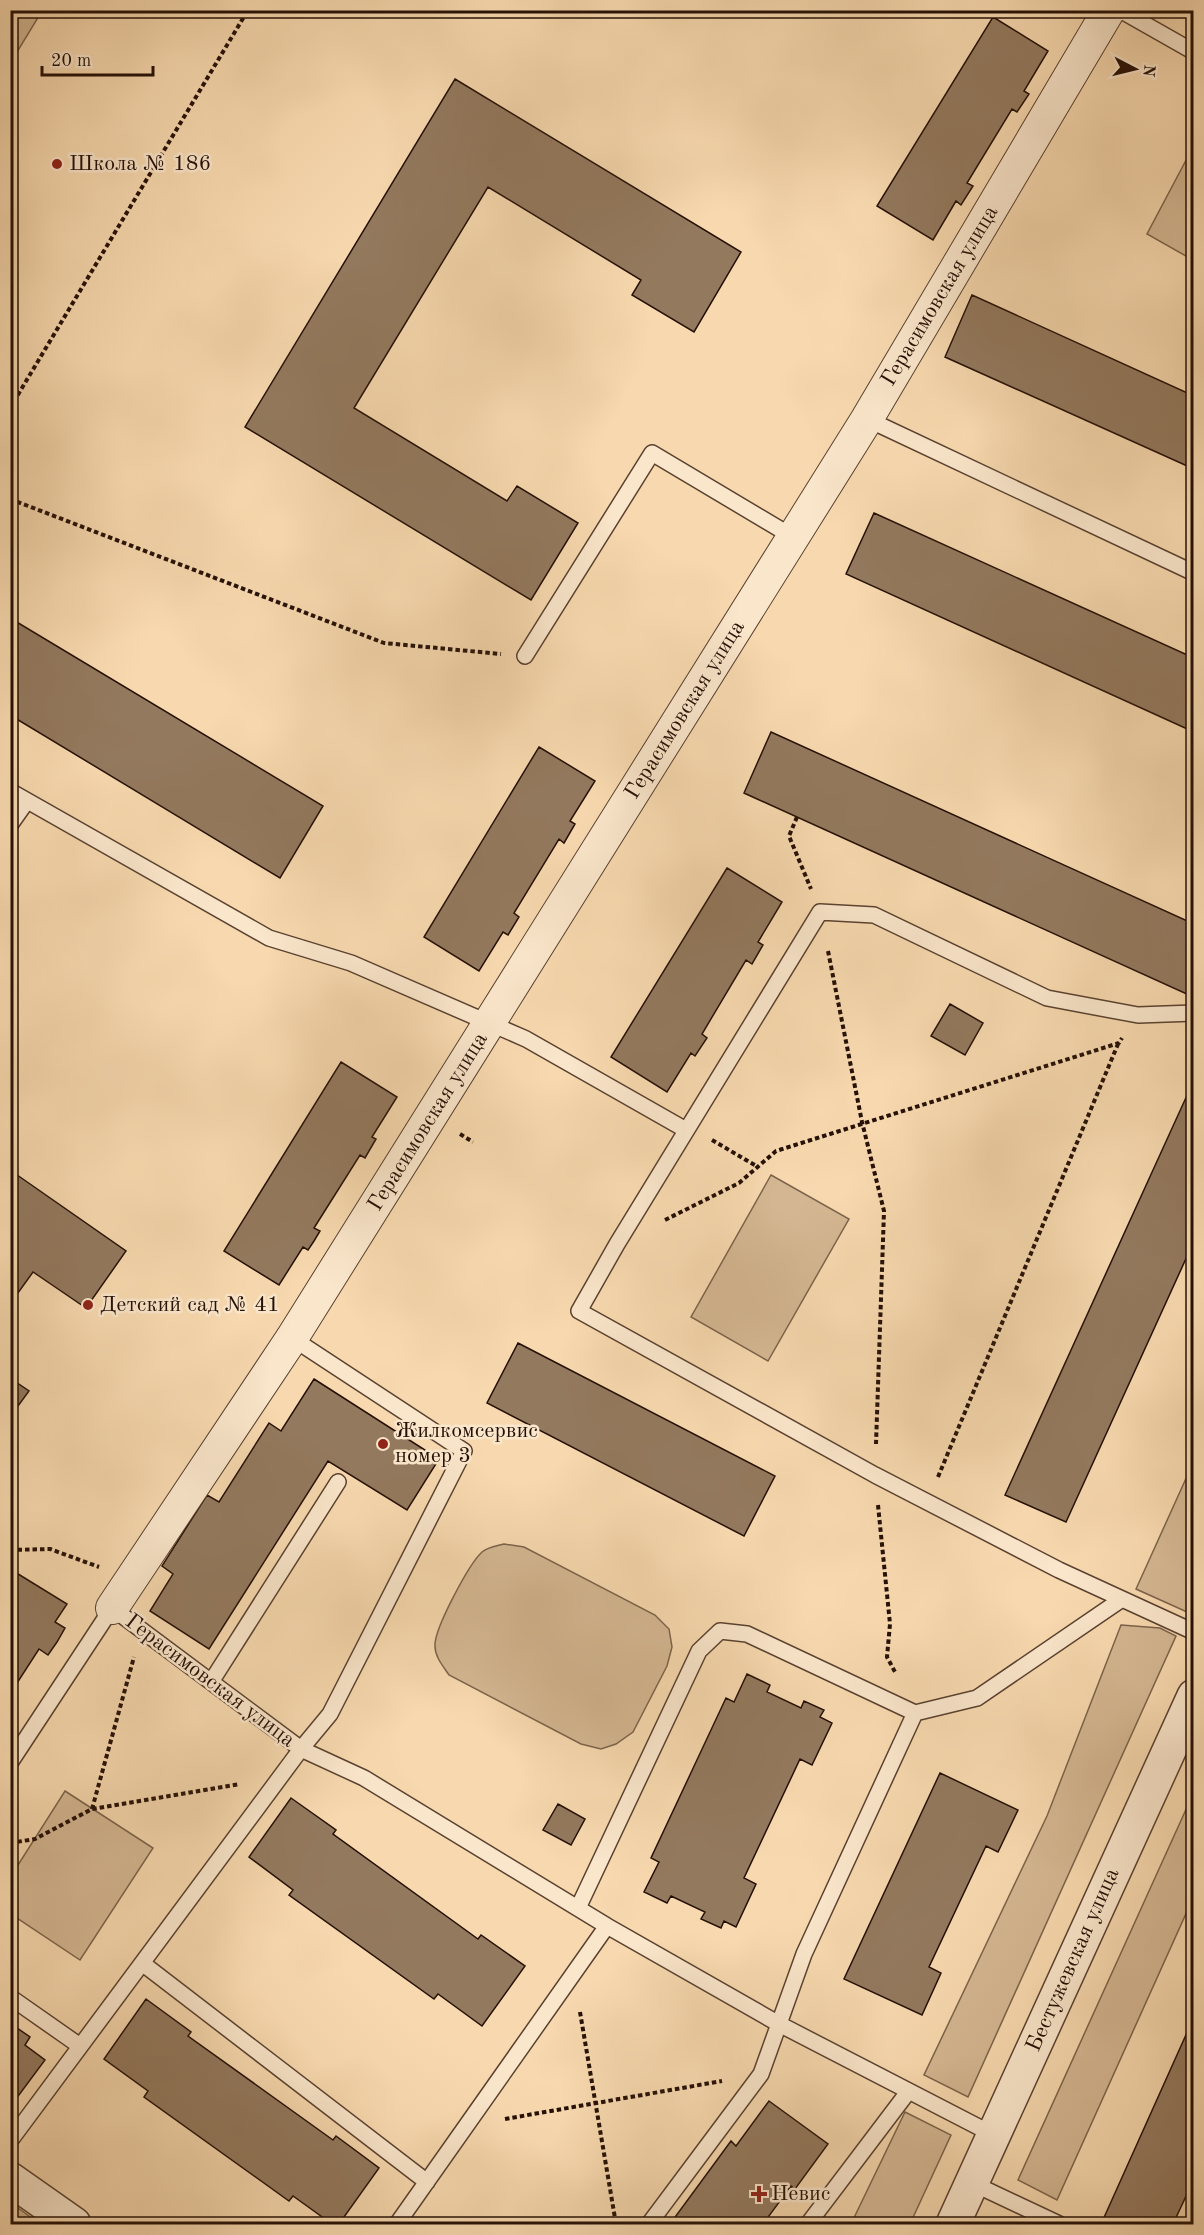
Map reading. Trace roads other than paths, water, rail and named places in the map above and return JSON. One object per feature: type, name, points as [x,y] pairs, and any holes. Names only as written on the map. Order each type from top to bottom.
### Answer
[{"type":"street","name":"Герасимовская улица","points":[[112,1608],[292,1338],[867,419],[1109,10]]},
{"type":"street","name":"Бестужевская улица","points":[[953,2224],[1194,1696]]},
{"type":"street","points":[[10,2179],[74,2224]]},
{"type":"lane","points":[[1120,10],[1194,52]]},
{"type":"lane","points":[[867,419],[1194,573]]},
{"type":"lane","points":[[525,656],[652,453],[793,537]]},
{"type":"lane","points":[[10,791],[269,938],[351,963],[526,1039],[686,1130]]},
{"type":"lane","points":[[10,825],[27,801]]},
{"type":"lane","points":[[1194,1013],[1138,1015],[1047,998],[874,915],[820,912],[617,1244],[579,1311],[875,1475],[1059,1570],[1194,1632]]},
{"type":"lane","points":[[292,1338],[464,1451],[330,1714],[301,1749],[364,1778],[607,1926],[779,2024],[994,2135]]},
{"type":"lane","points":[[211,1682],[338,1482]]},
{"type":"lane","points":[[578,1908],[699,1651],[720,1631],[747,1634],[915,1713],[978,1698],[1122,1599]]},
{"type":"lane","points":[[10,1762],[112,1608]]},
{"type":"lane","name":"Герасимовская улица","points":[[10,2141],[301,1749],[112,1608]]},
{"type":"lane","points":[[649,2224],[761,2074],[804,1954],[915,1713]]},
{"type":"lane","points":[[396,2224],[607,1926]]},
{"type":"lane","points":[[142,1963],[427,2182]]},
{"type":"lane","points":[[10,1997],[80,2046]]},
{"type":"lane","points":[[808,2224],[908,2092]]},
{"type":"lane","points":[[972,2183],[1059,2224]]},
{"type":"place","name":"Школа № 186","points":[[57,164]]},
{"type":"place","name":"Детский сад № 41","points":[[88,1305]]},
{"type":"place","name":"Жилкомсервис номер 3","points":[[383,1444]]},
{"type":"place","name":"Невис","points":[[759,2194]]}]
